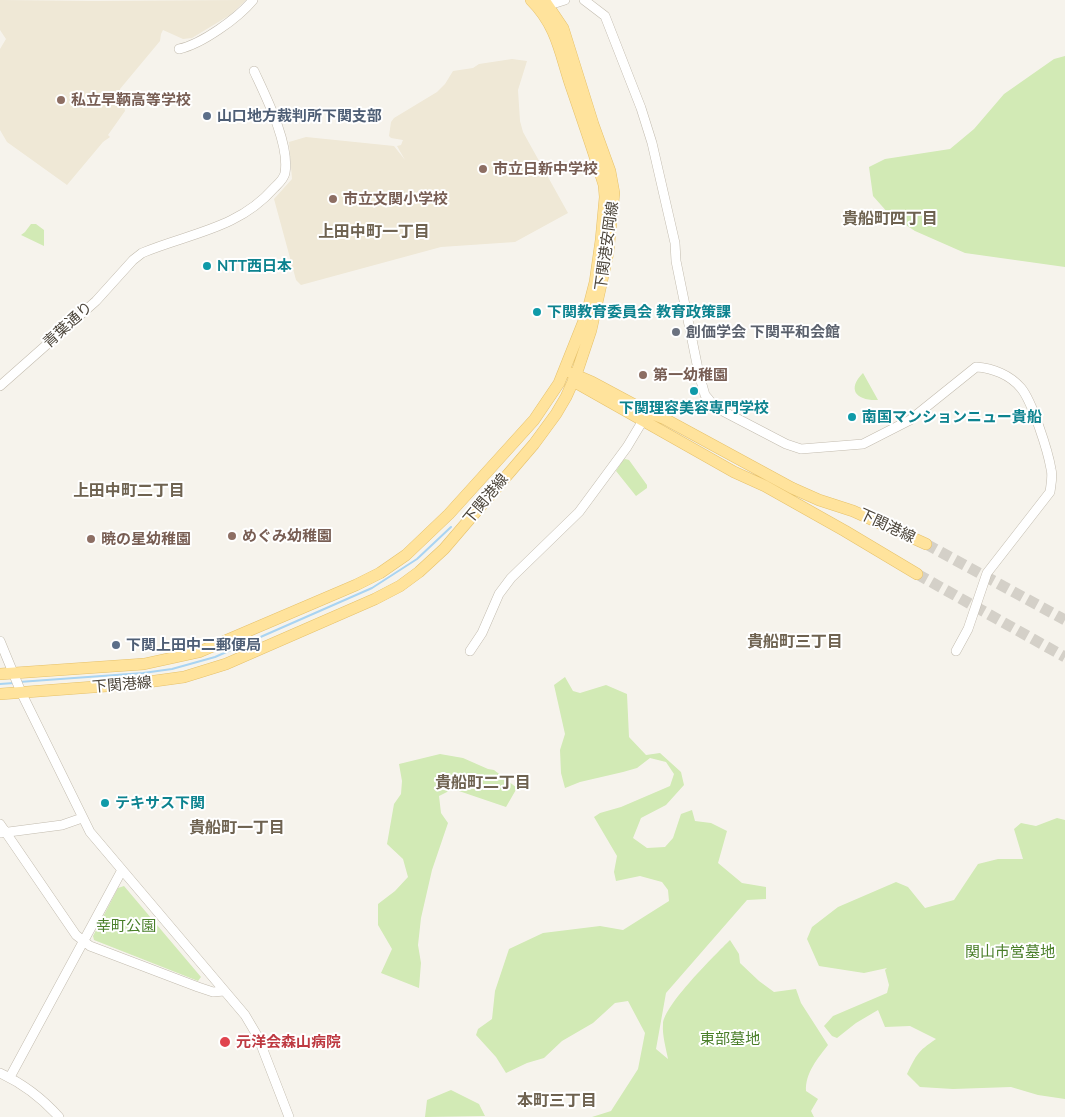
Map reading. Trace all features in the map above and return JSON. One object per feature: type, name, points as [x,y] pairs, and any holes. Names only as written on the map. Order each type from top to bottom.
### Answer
[{"type":"main road","name":"下関港安岡線","points":[[530,0],[545,5],[563,28],[613,183],[613,209],[608,254],[595,315],[575,378]]},
{"type":"main road","name":"下関港安岡線","points":[[545,5],[604,184],[606,197],[593,290],[587,313],[564,372]]},
{"type":"main road","name":"下関港線","points":[[0,694],[17,683],[144,664],[199,652],[373,576],[406,555],[449,514],[534,420],[559,383],[564,372],[646,417],[734,472],[765,486],[917,574]]},
{"type":"main road","name":"下関港線","points":[[0,674],[17,683],[133,684],[184,677],[226,664],[375,599],[400,586],[419,572],[444,549],[534,444],[556,414],[575,378]]},
{"type":"main road","name":"下関港線","points":[[646,417],[665,419],[800,492],[853,511],[926,544]]},
{"type":"street","points":[[179,49],[188,47],[237,17],[253,0]]},
{"type":"street","points":[[545,5],[565,0]]},
{"type":"street","points":[[584,0],[605,16],[636,94],[652,143],[675,244],[676,261],[699,374],[705,395],[710,403],[729,416],[786,444],[801,449],[814,449],[863,444],[910,420],[976,367],[996,370],[1023,391],[1032,410],[1049,461],[1052,476],[1050,492],[987,573],[968,629],[956,651]]},
{"type":"street","name":"青葉通り","points":[[0,386],[96,301],[133,260],[142,253],[235,220],[262,200],[283,178],[285,164],[280,136],[275,118],[254,72]]},
{"type":"street","points":[[470,651],[482,633],[499,594],[511,578],[579,512],[627,447],[646,417]]},
{"type":"street","points":[[0,641],[17,683],[90,832],[252,1026],[289,1117]]},
{"type":"street","points":[[3,832],[69,823],[82,818]]},
{"type":"street","points":[[0,824],[3,832],[76,935],[83,941],[90,946],[198,988],[213,992],[224,991]]},
{"type":"street","points":[[10,1077],[122,870]]},
{"type":"street","points":[[0,1073],[22,1084],[42,1099],[59,1117]]},
{"type":"shaded area","name":"私立早鞆高等学校","points":[[0,0],[246,0],[230,15],[192,38],[183,39],[163,30],[160,41],[120,89],[125,111],[108,135],[110,137],[103,142],[67,185],[7,142],[0,130],[0,49],[6,39],[0,30]]},
{"type":"shaded area","points":[[512,59],[527,61],[518,90],[520,121],[523,132],[568,213],[515,242],[441,247],[301,285],[296,280],[274,199],[292,179],[289,142],[306,137],[394,146],[405,160],[397,146],[401,145],[403,140],[389,136],[391,122],[394,118],[437,92],[445,84],[453,71],[473,68],[479,64]]},
{"type":"green space","points":[[1065,56],[1065,267],[965,253],[915,231],[889,214],[873,196],[869,167],[885,159],[950,149],[974,129],[1004,94],[1054,59]]},
{"type":"green space","points":[[31,224],[36,224],[44,230],[44,246],[21,235]]},
{"type":"green space","points":[[863,373],[878,400],[864,399],[856,393],[855,385]]},
{"type":"green space","points":[[625,459],[629,460],[647,485],[647,488],[636,496],[616,471]]},
{"type":"green space","name":"東部墓地","points":[[565,677],[573,691],[580,693],[606,685],[627,694],[629,737],[646,755],[660,753],[681,772],[684,785],[666,805],[641,818],[633,838],[647,848],[665,847],[673,838],[681,814],[692,810],[695,821],[711,823],[727,831],[718,863],[742,883],[766,887],[766,899],[747,900],[666,993],[656,1049],[668,1059],[663,1033],[663,1024],[666,1016],[691,980],[730,940],[739,954],[740,963],[759,981],[774,992],[796,989],[801,1003],[828,1045],[813,1066],[806,1084],[806,1091],[818,1099],[811,1111],[814,1117],[592,1117],[611,1111],[638,1069],[645,1033],[628,1001],[615,1003],[593,1023],[562,1041],[544,1058],[527,1063],[506,1073],[496,1057],[476,1035],[478,1029],[492,1019],[495,991],[509,949],[543,933],[600,926],[623,930],[669,901],[668,890],[662,882],[640,876],[616,881],[614,872],[617,856],[594,817],[670,786],[674,774],[666,762],[650,758],[637,768],[580,782],[565,788],[561,773],[560,750],[565,734],[554,685]]},
{"type":"green space","points":[[440,754],[463,758],[494,770],[517,788],[506,807],[453,789],[439,796],[441,813],[448,823],[432,870],[421,918],[418,945],[421,963],[419,988],[381,973],[392,949],[378,925],[378,904],[395,891],[408,877],[403,859],[387,844],[394,804],[401,794],[402,781],[399,764]]},
{"type":"green space","name":"関山市営墓地","points":[[1057,818],[1065,820],[1065,1099],[1038,1095],[1011,1087],[953,1089],[920,1087],[907,1074],[918,1054],[936,1039],[910,1026],[885,1027],[878,1010],[856,1023],[837,1038],[832,1036],[824,1026],[833,1016],[887,993],[889,985],[885,970],[887,968],[864,973],[819,966],[807,939],[812,927],[838,907],[896,882],[908,887],[925,908],[954,900],[978,864],[998,859],[1023,859],[1014,829],[1021,823],[1036,826]]},
{"type":"green space","name":"幸町公園","points":[[124,886],[201,977],[198,981],[94,940],[93,936],[118,888]]},
{"type":"green space","points":[[451,1090],[479,1104],[485,1116],[425,1117],[427,1100]]},
{"type":"waterway","points":[[19,682],[143,673],[172,669],[215,657],[372,588],[417,559],[451,527]]},
{"type":"waterway","points":[[0,684],[14,683]]},
{"type":"tunnel","points":[[926,544],[1065,620]]},
{"type":"tunnel","points":[[917,574],[1065,657]]},
{"type":"place","name":"私立早鞆高等学校","points":[[61,100]]},
{"type":"place","name":"山口地方裁判所下関支部","points":[[207,116]]},
{"type":"place","name":"市立日新中学校","points":[[483,169]]},
{"type":"place","name":"市立文関小学校","points":[[333,199]]},
{"type":"place","name":"NTT西日本","points":[[207,266]]},
{"type":"place","name":"下関教育委員会 教育政策課","points":[[537,312]]},
{"type":"place","name":"創価学会 下関平和会館","points":[[676,332]]},
{"type":"place","name":"第一幼稚園","points":[[643,375]]},
{"type":"place","name":"下関理容美容専門学校","points":[[694,391]]},
{"type":"place","name":"南国マンションニュー貴船","points":[[852,417]]},
{"type":"place","name":"めぐみ幼稚園","points":[[232,536]]},
{"type":"place","name":"暁の星幼稚園","points":[[91,539]]},
{"type":"place","name":"下関上田中二郵便局","points":[[116,645]]},
{"type":"place","name":"テキサス下関","points":[[105,803]]},
{"type":"place","name":"元洋会森山病院","points":[[225,1042]]},
{"type":"district","name":"貴船町四丁目","points":[[890,219]]},
{"type":"district","name":"上田中町一丁目","points":[[374,232]]},
{"type":"district","name":"上田中町二丁目","points":[[129,491]]},
{"type":"district","name":"貴船町三丁目","points":[[795,642]]},
{"type":"district","name":"貴船町二丁目","points":[[483,783]]},
{"type":"district","name":"貴船町一丁目","points":[[237,828]]},
{"type":"district","name":"本町三丁目","points":[[557,1101]]}]
